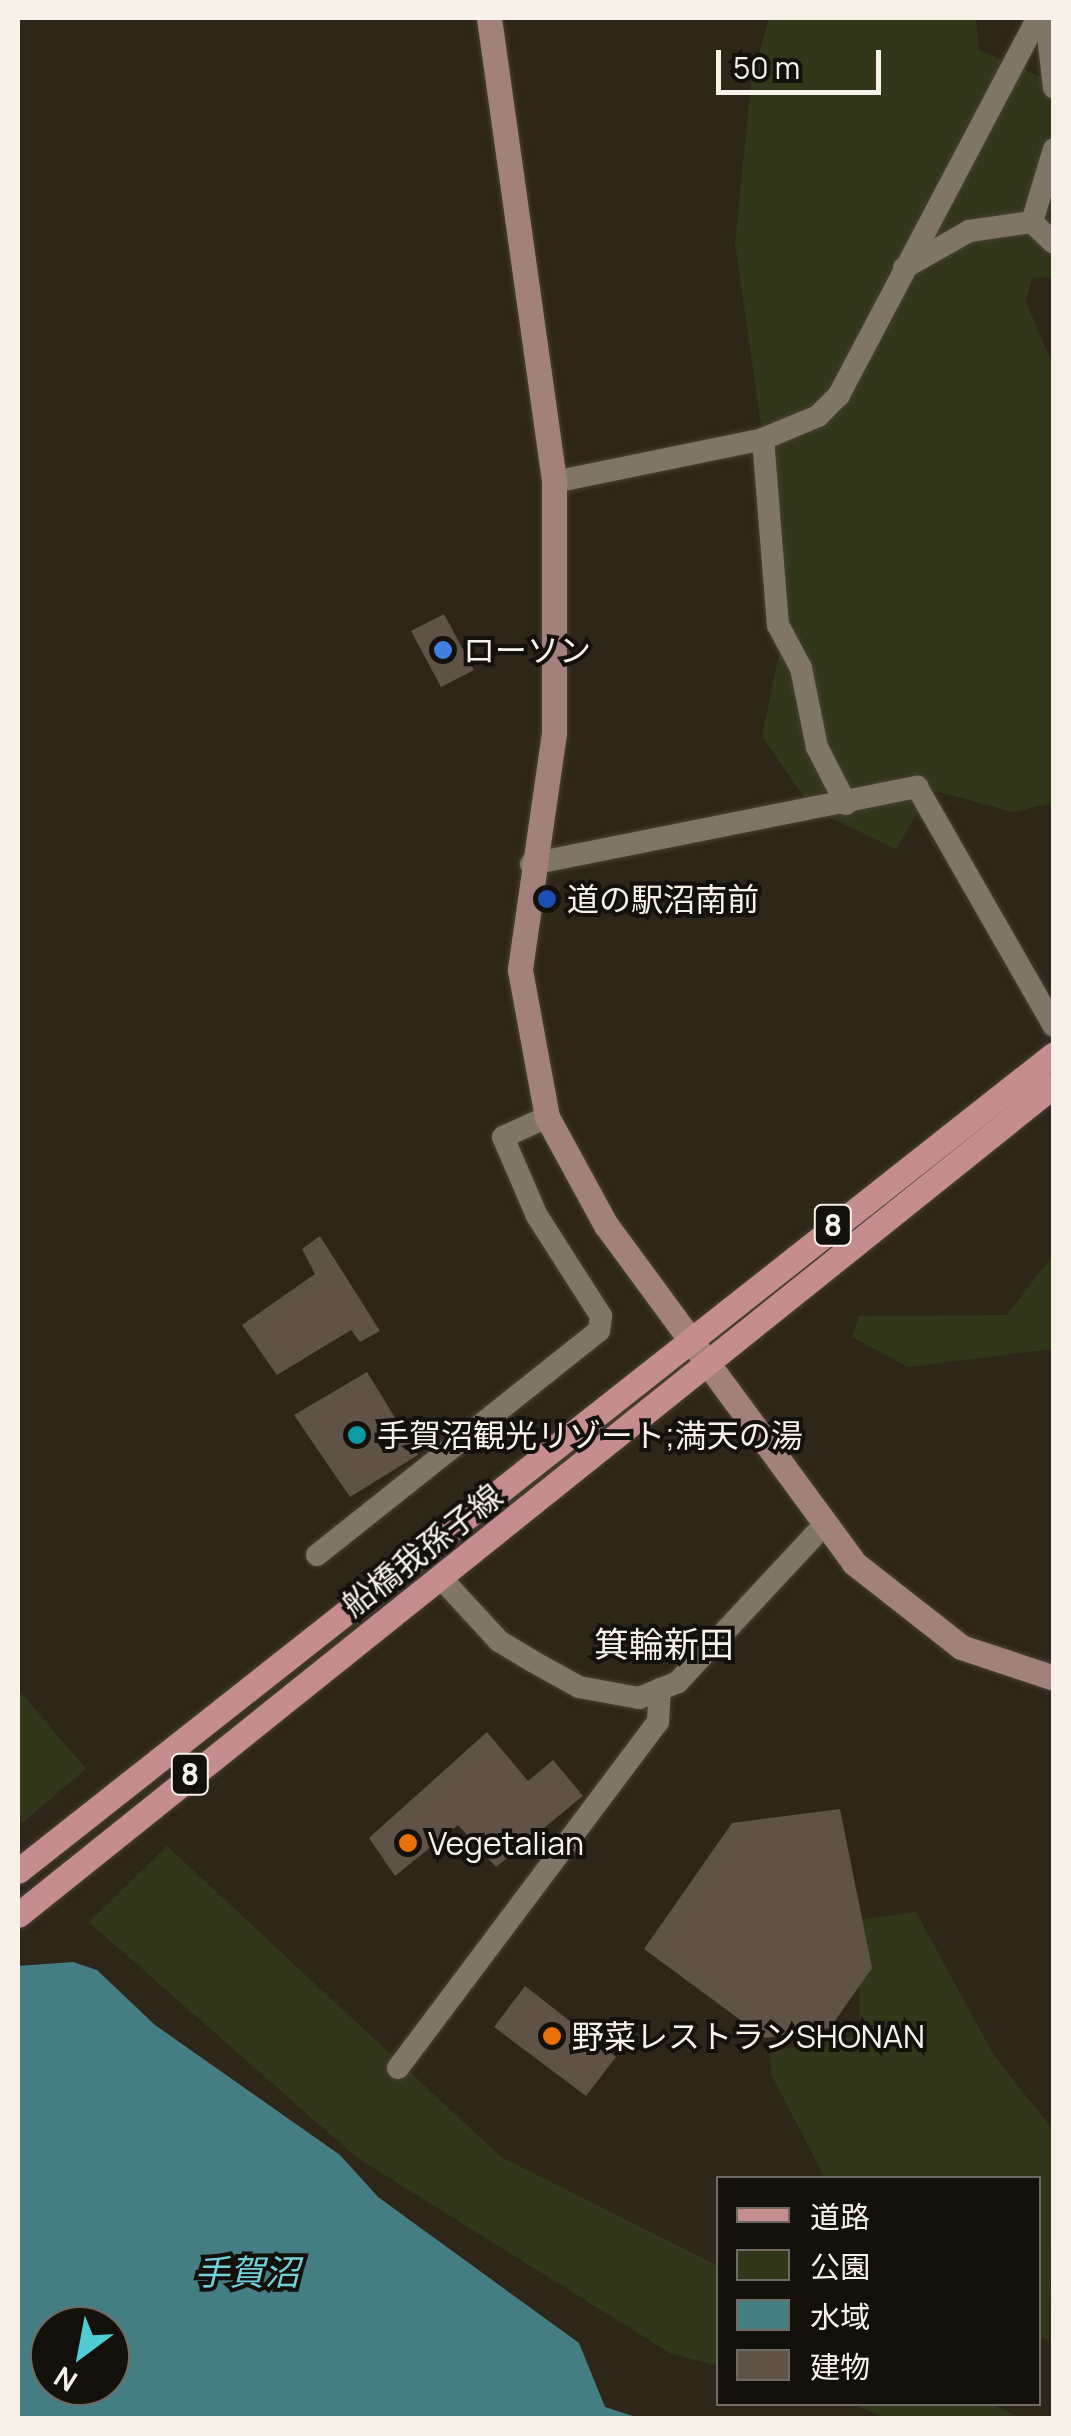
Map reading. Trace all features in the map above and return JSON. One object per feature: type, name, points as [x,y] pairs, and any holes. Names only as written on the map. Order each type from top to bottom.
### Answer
[{"type":"main road","name":"船橋我孫子線","points":[[18,1871],[343,1610],[1054,1054]]},
{"type":"main road","name":"船橋我孫子線","points":[[18,1915],[1054,1085]]},
{"type":"street","points":[[489,18],[554,482],[554,733],[531,864],[522,1008],[547,1117],[577,1181],[705,1366],[824,1526],[901,1608],[961,1646],[1054,1678]]},
{"type":"street","points":[[554,482],[763,439],[818,416],[840,394],[1038,18]]},
{"type":"street","points":[[1046,18],[1054,88]]},
{"type":"street","points":[[1032,222],[1054,149]]},
{"type":"street","points":[[904,268],[969,231],[1032,222]]},
{"type":"street","points":[[1032,222],[1054,243]]},
{"type":"street","points":[[763,439],[778,625],[802,668],[817,747],[846,804]]},
{"type":"street","points":[[531,864],[917,787],[1054,1026]]},
{"type":"street","points":[[317,1555],[599,1332],[602,1316],[537,1216],[503,1137],[547,1117]]},
{"type":"street","points":[[440,1577],[499,1641],[579,1687],[616,1698],[660,1689],[708,1652],[824,1526]]},
{"type":"street","points":[[398,2068],[658,1722],[660,1689]]},
{"type":"green space","points":[[769,18],[976,18],[979,50],[1053,82],[1053,277],[1032,278],[1026,302],[1053,366],[1053,803],[1013,812],[931,790],[896,849],[812,809],[762,736],[788,612],[735,243],[751,83]]},
{"type":"green space","points":[[1053,1255],[1053,1349],[908,1367],[852,1337],[859,1316],[1007,1315]]},
{"type":"green space","points":[[18,1689],[86,1769],[22,1823],[18,1817]]},
{"type":"green space","points":[[167,1846],[501,2157],[716,2265],[716,2365],[670,2353],[356,2157],[89,1922]]},
{"type":"green space","points":[[916,1912],[993,2054],[1053,2130],[1049,2341],[1041,2338],[1041,2176],[824,2176],[771,2074],[770,2051],[860,2036],[858,1920]]},
{"type":"green space","points":[[857,2406],[995,2406],[1021,2418],[886,2418]]},
{"type":"water","name":"手賀沼","points":[[73,1962],[97,1970],[155,2025],[340,2155],[378,2197],[579,2343],[605,2407],[639,2418],[18,2418],[18,1966]]},
{"type":"building","points":[[444,614],[474,670],[441,687],[411,631]]},
{"type":"building","points":[[320,1236],[380,1331],[360,1342],[351,1330],[277,1375],[242,1325],[315,1274],[302,1249]]},
{"type":"building","name":"手賀沼観光リゾート;満天の湯","points":[[367,1372],[418,1455],[350,1497],[294,1415]]},
{"type":"building","points":[[487,1732],[528,1781],[553,1760],[583,1796],[496,1867],[458,1825],[395,1876],[369,1838]]},
{"type":"building","points":[[840,1809],[872,1968],[830,2028],[765,2038],[644,1949],[732,1823]]},
{"type":"building","points":[[525,1986],[616,2057],[586,2096],[494,2027]]},
{"type":"place","name":"ローソン","points":[[443,650]]},
{"type":"place","name":"道の駅沼南前","points":[[547,899]]},
{"type":"place","name":"手賀沼観光リゾート;満天の湯","points":[[357,1435]]},
{"type":"place","name":"Vegetalian","points":[[408,1843]]},
{"type":"place","name":"野菜レストランSHONAN","points":[[552,2036]]},
{"type":"district","name":"箕輪新田","points":[[664,1644]]}]
